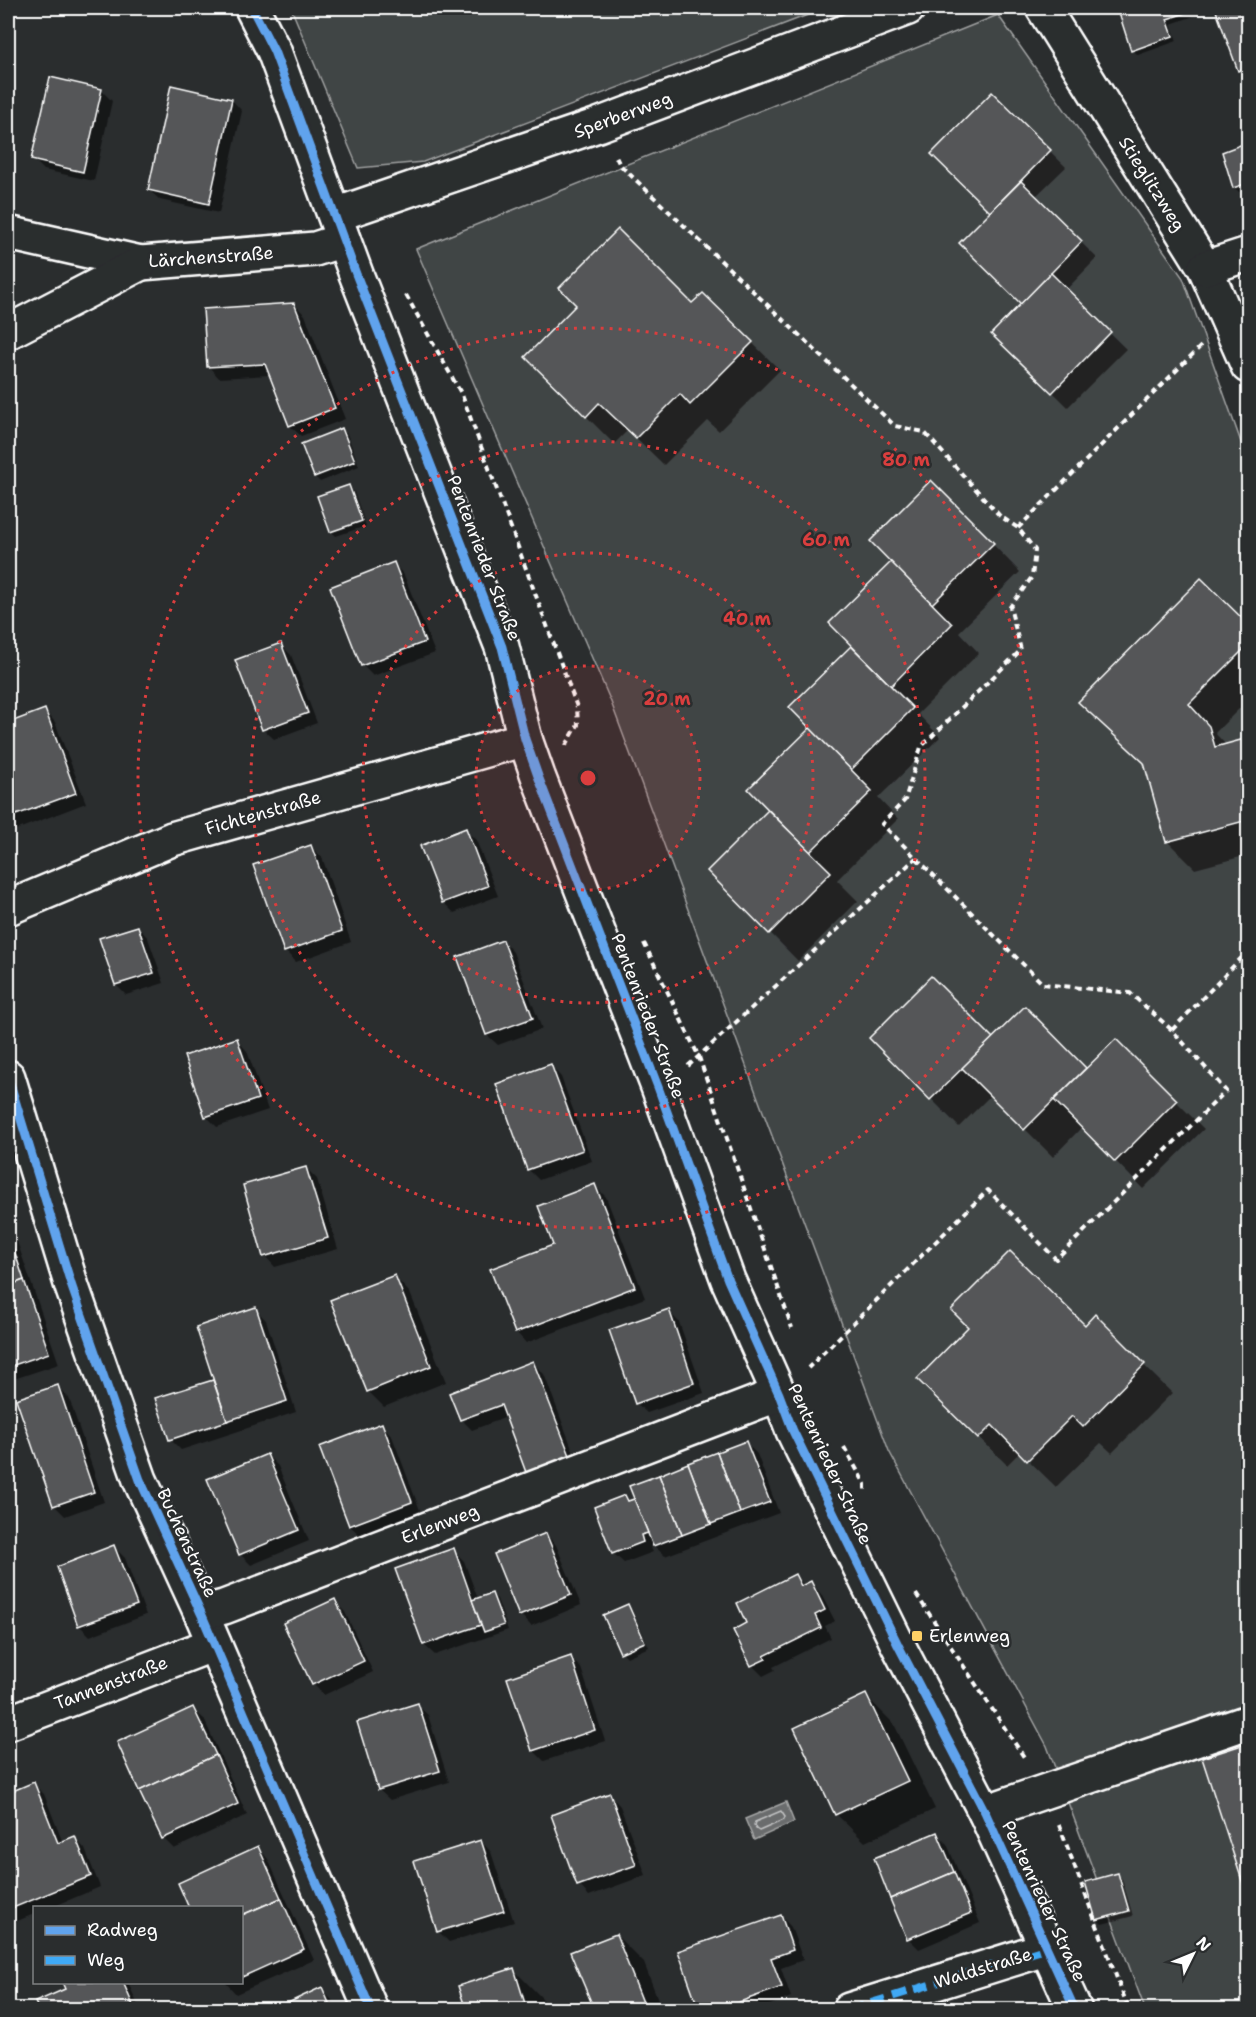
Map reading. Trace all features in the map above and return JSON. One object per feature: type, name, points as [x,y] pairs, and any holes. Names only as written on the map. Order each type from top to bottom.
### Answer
[{"type":"street","name":"Pentenrieder Straße","points":[[252,8],[274,51],[339,227],[502,647],[525,739],[658,1087],[728,1280],[793,1431],[898,1645],[986,1812],[1075,2010]]},
{"type":"street","name":"Sperberweg","points":[[339,227],[598,125],[908,8]]},
{"type":"street","name":"Stieglitzweg","points":[[1043,8],[1205,268],[1248,366]]},
{"type":"street","name":"Lärchenstraße","points":[[8,233],[141,263],[315,249],[339,227]]},
{"type":"street","points":[[1205,268],[1248,254]]},
{"type":"street","points":[[8,332],[141,263]]},
{"type":"street","name":"Fichtenstraße","points":[[8,908],[172,839],[525,739]]},
{"type":"street","name":"Buchenstraße","points":[[8,1077],[72,1287],[136,1469],[302,1844],[371,2010]]},
{"type":"street","name":"Erlenweg","points":[[201,1613],[224,1607],[779,1394]]},
{"type":"street","name":"Tannenstraße","points":[[8,1723],[214,1644]]},
{"type":"street","points":[[986,1812],[1248,1722]]},
{"type":"street","name":"Waldstraße","points":[[849,2010],[1048,1948]]},
{"type":"path","points":[[598,125],[620,165],[895,426],[924,432],[1000,516],[1018,528],[1035,550],[1032,577],[1010,607],[1021,650],[921,747],[905,800],[882,824],[1043,984],[1130,993],[1172,1030],[1226,1091],[1056,1259],[988,1190],[806,1370],[802,1359]]},
{"type":"path","points":[[401,287],[462,395],[577,707],[578,725],[560,755]]},
{"type":"path","points":[[1018,528],[1228,319]]},
{"type":"path","points":[[658,1087],[699,1057],[915,858]]},
{"type":"path","points":[[642,939],[699,1057],[795,1336]]},
{"type":"path","points":[[1172,1030],[1248,951]]},
{"type":"path","points":[[838,1437],[865,1484],[864,1505]]},
{"type":"path","points":[[910,1584],[1047,1792],[1129,2010]]},
{"type":"shaded area","points":[[291,8],[826,8],[423,162],[358,168]]},
{"type":"shaded area","points":[[998,15],[1183,278],[1248,462],[1248,2009],[1145,2009],[1047,1746],[889,1451],[611,702],[416,249]]},
{"type":"water","points":[[786,1802],[794,1822],[754,1840],[745,1819]]},
{"type":"building","points":[[1137,8],[1201,8],[1167,19],[1173,36],[1131,51],[1119,13]]},
{"type":"building","points":[[1215,8],[1248,8],[1248,67],[1238,71]]},
{"type":"building","points":[[50,77],[102,89],[83,172],[31,160]]},
{"type":"building","points":[[171,85],[232,99],[209,204],[148,190]]},
{"type":"building","points":[[992,92],[1051,150],[990,212],[931,154]]},
{"type":"building","points":[[1248,142],[1248,183],[1233,188],[1222,152]]},
{"type":"building","points":[[1021,181],[1082,241],[1021,304],[959,243]]},
{"type":"building","points":[[618,229],[692,303],[703,293],[753,342],[690,405],[680,394],[636,438],[599,403],[586,417],[525,357],[576,305],[559,288]]},
{"type":"building","points":[[1051,273],[1111,332],[1052,393],[991,334]]},
{"type":"building","points":[[294,303],[335,408],[289,426],[265,364],[207,367],[203,309]]},
{"type":"building","points":[[342,428],[355,461],[314,477],[301,444]]},
{"type":"building","points":[[931,480],[994,543],[932,604],[870,541]]},
{"type":"building","points":[[349,485],[362,521],[330,532],[317,496]]},
{"type":"building","points":[[394,562],[425,642],[361,666],[330,587]]},
{"type":"building","points":[[891,562],[952,624],[891,686],[829,623]]},
{"type":"building","points":[[1201,578],[1248,624],[1248,645],[1189,704],[1209,726],[1215,747],[1248,738],[1248,820],[1166,842],[1144,763],[1078,702]]},
{"type":"building","points":[[281,643],[308,713],[262,730],[235,660]]},
{"type":"building","points":[[851,646],[913,708],[851,770],[789,707]]},
{"type":"building","points":[[45,709],[76,793],[8,818],[8,723]]},
{"type":"building","points":[[810,728],[872,791],[810,852],[748,789]]},
{"type":"building","points":[[768,810],[831,872],[769,934],[707,871]]},
{"type":"building","points":[[466,828],[488,886],[442,903],[420,846]]},
{"type":"building","points":[[311,845],[342,931],[284,952],[253,865]]},
{"type":"building","points":[[138,926],[154,973],[115,985],[99,938]]},
{"type":"building","points":[[503,940],[533,1018],[486,1035],[457,957]]},
{"type":"building","points":[[931,976],[993,1038],[930,1100],[869,1038]]},
{"type":"building","points":[[1025,1006],[1086,1068],[1024,1130],[962,1068]]},
{"type":"building","points":[[237,1038],[258,1099],[205,1117],[184,1056]]},
{"type":"building","points":[[1116,1039],[1177,1100],[1115,1162],[1054,1100]]},
{"type":"building","points":[[551,1064],[583,1150],[527,1170],[496,1084]]},
{"type":"building","points":[[306,1167],[328,1238],[263,1257],[243,1185]]},
{"type":"building","points":[[595,1184],[635,1287],[515,1333],[490,1269],[553,1245],[538,1206]]},
{"type":"building","points":[[8,1232],[24,1280],[8,1286]]},
{"type":"building","points":[[1010,1251],[1085,1325],[1095,1314],[1145,1364],[1083,1427],[1072,1416],[1027,1461],[992,1425],[978,1439],[917,1379],[968,1327],[951,1310]]},
{"type":"building","points":[[395,1275],[431,1366],[367,1392],[330,1300]]},
{"type":"building","points":[[24,1280],[49,1353],[8,1367],[8,1286]]},
{"type":"building","points":[[256,1307],[287,1401],[227,1421],[196,1327]]},
{"type":"building","points":[[669,1309],[694,1383],[635,1404],[609,1330]]},
{"type":"building","points":[[533,1361],[571,1458],[527,1475],[501,1405],[460,1420],[449,1393]]},
{"type":"building","points":[[213,1380],[227,1421],[169,1440],[155,1398]]},
{"type":"building","points":[[58,1385],[94,1492],[53,1506],[16,1399]]},
{"type":"building","points":[[382,1423],[412,1502],[349,1526],[319,1447]]},
{"type":"building","points":[[746,1441],[770,1502],[740,1513],[717,1452]]},
{"type":"building","points":[[717,1452],[740,1513],[711,1524],[688,1463]]},
{"type":"building","points":[[267,1454],[299,1530],[239,1555],[207,1479]]},
{"type":"building","points":[[688,1463],[711,1524],[682,1535],[659,1475]]},
{"type":"building","points":[[659,1475],[682,1535],[653,1546],[629,1486]]},
{"type":"building","points":[[625,1495],[628,1501],[634,1499],[648,1533],[641,1535],[643,1542],[612,1554],[594,1507]]},
{"type":"building","points":[[546,1533],[571,1595],[519,1616],[494,1554]]},
{"type":"building","points":[[114,1545],[137,1605],[78,1626],[57,1567]]},
{"type":"building","points":[[454,1548],[481,1625],[423,1645],[395,1569]]},
{"type":"building","points":[[795,1574],[801,1586],[811,1581],[825,1610],[815,1615],[821,1628],[764,1656],[766,1659],[751,1666],[733,1630],[746,1623],[737,1603]]},
{"type":"building","points":[[492,1593],[504,1625],[484,1632],[472,1600]]},
{"type":"building","points":[[335,1599],[364,1661],[312,1685],[283,1623]]},
{"type":"building","points":[[628,1604],[645,1642],[620,1653],[603,1615]]},
{"type":"building","points":[[571,1656],[595,1730],[532,1751],[507,1678]]},
{"type":"building","points":[[866,1694],[908,1781],[835,1815],[794,1728]]},
{"type":"building","points":[[418,1703],[440,1771],[378,1790],[357,1722]]},
{"type":"building","points":[[193,1707],[216,1755],[139,1791],[117,1742]]},
{"type":"building","points":[[1248,1743],[1248,1899],[1202,1758]]},
{"type":"building","points":[[216,1755],[238,1804],[162,1839],[139,1791]]},
{"type":"building","points":[[34,1782],[58,1843],[75,1836],[91,1876],[8,1910],[8,1793]]},
{"type":"building","points":[[610,1793],[636,1865],[577,1886],[551,1815]]},
{"type":"building","points":[[937,1832],[954,1872],[890,1899],[874,1858]]},
{"type":"building","points":[[481,1840],[504,1911],[437,1932],[414,1861]]},
{"type":"building","points":[[258,1846],[281,1898],[243,1915],[243,1906],[188,1906],[178,1883]]},
{"type":"building","points":[[954,1872],[971,1913],[907,1939],[890,1899]]},
{"type":"building","points":[[1118,1873],[1129,1911],[1096,1920],[1085,1882]]},
{"type":"building","points":[[281,1898],[304,1949],[243,1977],[243,1915]]},
{"type":"building","points":[[781,1915],[793,1950],[771,1958],[782,1987],[717,2010],[699,2010],[678,1951]]},
{"type":"building","points":[[616,1934],[646,2010],[579,2010],[592,2004],[570,1952]]},
{"type":"building","points":[[514,1968],[527,2010],[466,2010],[458,1986]]},
{"type":"building","points":[[63,1984],[124,1984],[135,2010],[39,2010],[35,2002],[65,1989]]},
{"type":"building","points":[[322,1987],[332,2010],[273,2010]]},
{"type":"marked path","points":[[849,2010],[1048,1948]]},
{"type":"cycle path","points":[[252,8],[274,51],[356,274],[502,647],[525,739],[538,776],[658,1087],[728,1280],[793,1431],[898,1645],[985,1812],[1075,2010]]},
{"type":"cycle path","points":[[8,1077],[72,1287],[140,1480],[201,1613],[371,2010]]},
{"type":"place","name":"Erlenweg","points":[[917,1636]]}]
